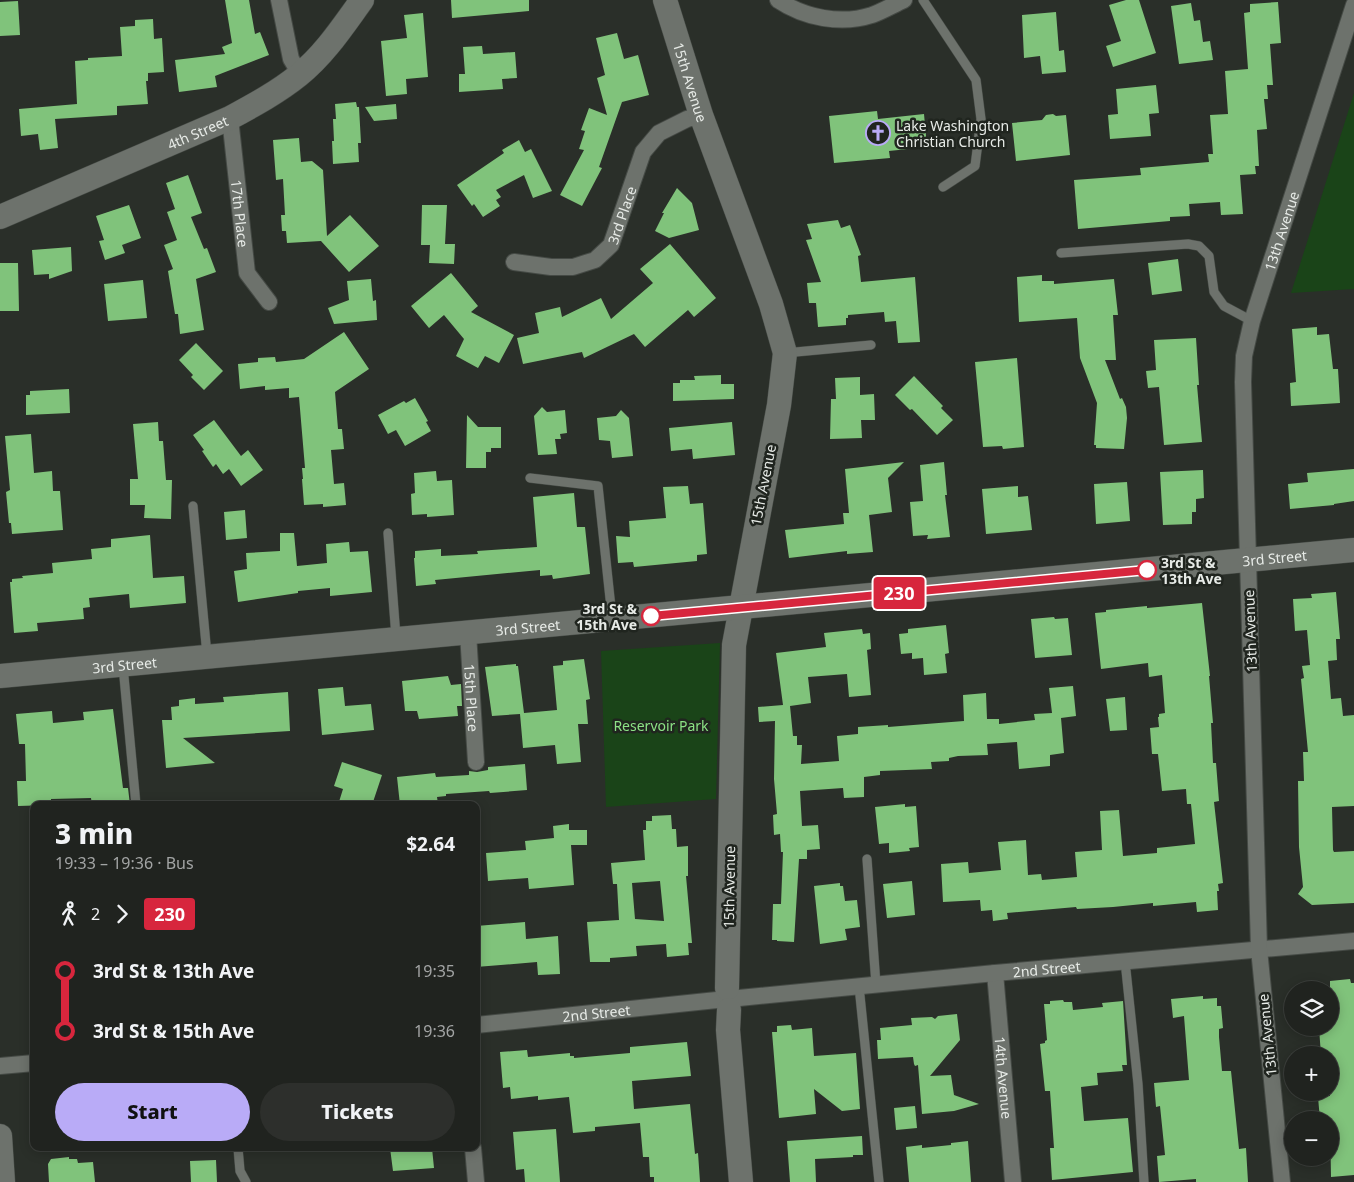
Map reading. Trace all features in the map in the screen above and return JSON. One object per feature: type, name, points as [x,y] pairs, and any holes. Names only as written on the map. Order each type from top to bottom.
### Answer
[{"type":"street","points":[[278,0],[291,59],[300,74]]},
{"type":"street","name":"4th Street","points":[[0,217],[230,118],[263,100],[300,74],[332,42],[362,0]]},
{"type":"street","name":"15th Avenue","points":[[665,0],[701,115],[771,304],[785,354],[779,405],[734,645],[728,1030],[742,1182]]},
{"type":"street","points":[[778,0],[794,10],[824,18],[848,20],[872,14],[904,0]]},
{"type":"street","name":"13th Avenue","points":[[1282,1182],[1259,949],[1243,382],[1244,356],[1252,321],[1354,5]]},
{"type":"street","name":"3rd Place","points":[[514,262],[550,267],[573,267],[595,260],[611,245],[643,152],[659,132],[687,119],[701,115]]},
{"type":"street","name":"17th Place","points":[[230,118],[247,272],[269,302]]},
{"type":"street","name":"3rd Street","points":[[0,676],[1354,550]]},
{"type":"street","name":"15th Place","points":[[468,633],[476,762]]},
{"type":"street","name":"2nd Street","points":[[480,1025],[876,984],[1354,941]]},
{"type":"street","name":"14th Avenue","points":[[995,973],[1013,1182]]},
{"type":"street","points":[[0,1066],[30,1063]]},
{"type":"street","points":[[0,1136],[3,1182]]},
{"type":"street","points":[[473,1151],[476,1182]]},
{"type":"lane","points":[[923,0],[976,80],[981,119],[975,166],[943,187]]},
{"type":"lane","points":[[1061,253],[1188,244],[1199,246],[1209,256],[1214,292],[1224,306],[1252,321]]},
{"type":"lane","points":[[785,354],[870,345]]},
{"type":"lane","points":[[530,478],[598,486],[612,620]]},
{"type":"lane","points":[[194,506],[207,658]]},
{"type":"lane","points":[[388,533],[396,640]]},
{"type":"lane","points":[[123,665],[136,801]]},
{"type":"lane","points":[[867,859],[876,984]]},
{"type":"lane","points":[[1125,961],[1138,1084],[1144,1182]]},
{"type":"lane","points":[[859,986],[879,1182]]},
{"type":"lane","points":[[238,1151],[240,1171],[246,1182]]},
{"type":"green space","points":[[1354,93],[1354,289],[1291,293]]},
{"type":"green space","name":"Reservoir Park","points":[[720,643],[716,799],[606,807],[601,651]]},
{"type":"building","points":[[225,0],[249,0],[255,34],[260,32],[269,55],[215,76],[217,87],[179,92],[175,60],[225,54],[222,47],[232,43]]},
{"type":"building","points":[[451,0],[529,0],[529,11],[452,18]]},
{"type":"building","points":[[1126,0],[1139,0],[1156,53],[1113,67],[1106,46],[1121,41],[1109,5]]},
{"type":"building","points":[[18,1],[20,35],[0,36],[0,2]]},
{"type":"building","points":[[1278,2],[1281,43],[1270,44],[1273,85],[1267,85],[1268,99],[1264,99],[1267,129],[1257,130],[1259,166],[1255,166],[1256,174],[1240,175],[1243,214],[1221,215],[1220,202],[1189,204],[1190,216],[1170,217],[1170,221],[1078,229],[1074,180],[1141,175],[1140,168],[1209,162],[1208,154],[1213,154],[1210,115],[1228,114],[1225,71],[1248,69],[1244,13],[1250,12],[1250,4]]},
{"type":"building","points":[[1191,3],[1194,21],[1200,20],[1203,42],[1210,41],[1213,60],[1179,64],[1171,6]]},
{"type":"building","points":[[1056,12],[1059,51],[1064,50],[1066,72],[1042,74],[1040,56],[1024,58],[1022,15]]},
{"type":"building","points":[[423,13],[428,77],[406,79],[407,94],[386,96],[381,41],[407,38],[404,15]]},
{"type":"building","points":[[153,19],[154,39],[162,38],[164,72],[148,73],[148,81],[146,81],[148,104],[117,106],[117,115],[55,119],[58,148],[40,150],[38,134],[21,136],[19,109],[77,104],[75,61],[88,60],[88,58],[122,56],[120,27],[135,26],[135,20]]},
{"type":"building","points":[[617,33],[624,59],[638,55],[649,95],[622,102],[599,167],[602,168],[582,206],[560,195],[584,150],[579,149],[585,131],[581,130],[589,108],[607,115],[597,78],[605,75],[596,38]]},
{"type":"building","points":[[482,46],[483,54],[515,52],[517,78],[502,79],[503,89],[459,92],[459,74],[465,74],[463,47]]},
{"type":"building","points":[[1156,85],[1159,113],[1149,114],[1151,136],[1110,139],[1108,115],[1118,114],[1116,89]]},
{"type":"building","points":[[356,102],[357,107],[359,107],[361,143],[358,143],[359,162],[333,164],[332,141],[334,141],[333,119],[336,119],[335,104]]},
{"type":"building","points":[[396,104],[397,119],[374,121],[365,107]]},
{"type":"building","name":"Lake Washington Christian Church","points":[[877,111],[878,119],[924,114],[927,147],[889,151],[890,158],[834,163],[829,116]]},
{"type":"building","points":[[1053,114],[1056,116],[1066,115],[1070,155],[1016,161],[1012,123],[1042,120],[1046,115]]},
{"type":"building","points":[[299,138],[301,162],[312,161],[323,170],[327,236],[350,215],[379,246],[349,272],[321,241],[287,243],[286,231],[282,231],[281,215],[285,215],[283,179],[276,180],[273,140]]},
{"type":"building","points":[[519,140],[525,152],[531,149],[552,191],[533,198],[524,175],[496,190],[501,197],[496,200],[500,206],[483,217],[474,204],[472,206],[457,185],[504,153],[502,150]]},
{"type":"building","points":[[188,175],[202,213],[191,217],[204,249],[207,248],[216,272],[196,279],[204,330],[180,334],[178,314],[175,314],[168,271],[173,269],[164,245],[177,240],[167,212],[175,209],[166,183]]},
{"type":"building","points":[[677,188],[692,203],[699,230],[669,238],[655,231],[664,213],[662,213]]},
{"type":"building","points":[[129,205],[141,238],[122,245],[125,253],[105,260],[99,241],[104,240],[96,216]]},
{"type":"building","points":[[422,205],[447,205],[445,244],[455,244],[454,264],[429,263],[430,245],[421,245]]},
{"type":"building","points":[[838,220],[841,228],[850,225],[861,255],[858,256],[861,282],[915,277],[920,342],[898,343],[896,321],[885,322],[884,312],[848,315],[846,325],[818,327],[816,303],[809,303],[807,283],[821,282],[806,240],[812,239],[807,224]]},
{"type":"building","points":[[670,244],[716,298],[694,317],[688,310],[645,347],[634,334],[584,358],[582,352],[523,364],[517,338],[539,333],[535,313],[560,307],[562,317],[601,298],[611,319],[653,283],[640,269]]},
{"type":"building","points":[[71,247],[72,271],[49,279],[49,274],[34,275],[32,250]]},
{"type":"building","points":[[1178,259],[1182,291],[1152,295],[1148,263]]},
{"type":"building","points":[[0,263],[18,263],[19,311],[0,311]]},
{"type":"building","points":[[451,273],[478,306],[471,312],[514,335],[499,363],[485,356],[478,368],[456,356],[464,339],[444,315],[429,328],[411,306]]},
{"type":"building","points":[[1042,275],[1042,281],[1054,281],[1054,284],[1114,279],[1118,315],[1113,315],[1116,360],[1105,360],[1120,399],[1122,398],[1126,407],[1127,418],[1124,449],[1096,448],[1096,445],[1094,445],[1097,403],[1080,358],[1077,318],[1019,322],[1017,277]]},
{"type":"building","points":[[371,279],[373,301],[376,300],[377,320],[334,324],[328,308],[349,300],[347,281]]},
{"type":"building","points":[[143,280],[147,318],[108,321],[104,284]]},
{"type":"building","points":[[1317,327],[1317,335],[1329,334],[1333,369],[1338,369],[1340,403],[1291,406],[1290,383],[1296,382],[1292,329]]},
{"type":"building","points":[[344,332],[369,369],[335,392],[338,429],[342,429],[344,449],[331,450],[334,484],[344,483],[346,505],[323,507],[323,504],[304,505],[302,468],[305,468],[299,397],[289,398],[289,388],[265,390],[265,386],[240,389],[238,364],[258,362],[258,358],[275,357],[276,362],[304,359]]},
{"type":"building","points":[[1196,338],[1199,385],[1197,385],[1202,442],[1164,445],[1159,387],[1148,388],[1146,371],[1156,370],[1154,340]]},
{"type":"building","points":[[196,343],[223,371],[204,390],[191,377],[193,375],[179,360]]},
{"type":"building","points":[[1017,358],[1024,447],[1003,449],[1002,446],[983,447],[975,362]]},
{"type":"building","points":[[721,375],[721,384],[734,384],[734,399],[673,401],[673,383],[680,383],[680,380],[695,380],[694,376]]},
{"type":"building","points":[[914,376],[943,406],[941,408],[953,420],[937,435],[912,409],[910,410],[895,395]]},
{"type":"building","points":[[860,377],[860,395],[874,394],[875,420],[861,420],[862,438],[830,439],[831,399],[836,399],[835,378]]},
{"type":"building","points":[[69,389],[70,413],[26,415],[26,395],[30,395],[30,391]]},
{"type":"building","points":[[415,398],[428,421],[426,422],[431,431],[405,446],[396,430],[388,434],[378,415],[404,401],[406,403]]},
{"type":"building","points":[[542,407],[547,412],[565,410],[567,433],[560,434],[561,439],[555,439],[557,454],[538,455],[534,416]]},
{"type":"building","points":[[621,410],[629,418],[633,456],[612,458],[610,441],[599,440],[597,418],[616,416]]},
{"type":"building","points":[[467,415],[478,427],[501,427],[501,448],[491,448],[491,452],[486,452],[486,468],[466,468]]},
{"type":"building","points":[[214,420],[241,456],[248,450],[263,470],[241,486],[229,469],[223,474],[216,464],[213,467],[193,435]]},
{"type":"building","points":[[158,422],[159,441],[163,441],[166,480],[172,480],[171,519],[144,518],[145,505],[130,505],[130,479],[138,479],[133,424]]},
{"type":"building","points":[[732,422],[735,455],[693,459],[692,449],[671,451],[669,428]]},
{"type":"building","points":[[31,434],[34,473],[52,471],[53,491],[60,491],[63,530],[12,534],[6,492],[10,490],[5,436]]},
{"type":"building","points":[[904,462],[888,478],[892,512],[869,515],[873,552],[847,554],[847,551],[789,558],[785,530],[844,524],[843,513],[849,513],[845,469]]},
{"type":"building","points":[[944,462],[947,495],[945,495],[950,537],[927,539],[928,535],[913,536],[910,502],[923,501],[920,465]]},
{"type":"building","points":[[1354,469],[1354,501],[1290,509],[1288,484],[1308,482],[1307,473]]},
{"type":"building","points":[[1203,470],[1204,498],[1196,499],[1196,512],[1192,512],[1192,524],[1163,525],[1160,472]]},
{"type":"building","points":[[436,471],[437,481],[452,480],[454,515],[427,517],[427,514],[412,515],[411,494],[415,493],[414,473]]},
{"type":"building","points":[[1127,482],[1130,521],[1096,524],[1094,484]]},
{"type":"building","points":[[688,486],[690,504],[703,503],[707,554],[697,555],[697,561],[634,567],[633,562],[618,563],[616,536],[630,537],[629,521],[666,518],[663,487]]},
{"type":"building","points":[[1018,486],[1018,497],[1028,496],[1032,530],[986,534],[982,489]]},
{"type":"building","points":[[574,493],[577,527],[585,527],[590,574],[553,579],[552,575],[540,576],[540,570],[435,580],[436,584],[416,586],[415,551],[441,549],[441,556],[478,554],[477,551],[537,547],[533,497]]},
{"type":"building","points":[[245,510],[247,538],[226,540],[224,512]]},
{"type":"building","points":[[280,533],[294,533],[297,566],[327,563],[326,544],[349,542],[350,552],[368,551],[372,592],[330,596],[330,588],[298,591],[298,593],[238,602],[234,571],[247,569],[246,553],[280,551]]},
{"type":"building","points":[[150,535],[153,578],[184,576],[186,603],[130,608],[129,594],[89,598],[90,607],[83,608],[84,619],[37,623],[38,631],[14,633],[10,582],[12,582],[12,579],[23,578],[22,576],[53,573],[52,563],[92,559],[91,549],[111,547],[111,539]]},
{"type":"building","points":[[1336,592],[1340,639],[1336,639],[1337,660],[1328,661],[1331,699],[1341,698],[1343,716],[1354,715],[1354,806],[1332,807],[1333,850],[1334,852],[1354,851],[1354,903],[1312,905],[1298,894],[1303,887],[1299,847],[1298,781],[1304,781],[1303,752],[1308,752],[1301,679],[1304,678],[1302,666],[1310,665],[1307,630],[1295,631],[1293,599],[1312,598],[1311,594]]},
{"type":"building","points":[[1202,603],[1210,676],[1213,763],[1216,763],[1219,801],[1214,802],[1223,883],[1218,884],[1218,910],[1197,912],[1196,902],[1153,906],[1153,903],[1007,913],[1008,919],[993,921],[992,910],[981,911],[980,900],[943,902],[941,864],[968,862],[969,873],[1001,870],[998,842],[1026,840],[1028,875],[1041,874],[1042,880],[1077,877],[1075,852],[1102,850],[1100,811],[1119,810],[1123,856],[1157,853],[1157,848],[1195,844],[1191,804],[1187,804],[1186,789],[1162,791],[1158,754],[1152,754],[1150,728],[1159,727],[1159,714],[1165,713],[1162,675],[1149,677],[1148,663],[1101,669],[1095,613],[1106,612],[1106,610],[1147,606],[1147,608]]},
{"type":"building","points":[[1054,617],[1055,619],[1068,618],[1072,655],[1035,658],[1031,619]]},
{"type":"building","points":[[946,625],[949,653],[945,654],[947,673],[924,675],[923,658],[912,659],[912,653],[901,654],[899,634],[908,633],[908,629]]},
{"type":"building","points":[[862,629],[863,634],[870,633],[871,649],[867,650],[871,695],[849,697],[847,674],[808,677],[811,703],[790,706],[793,736],[797,736],[797,745],[802,745],[801,764],[839,761],[837,736],[858,734],[858,727],[888,725],[888,727],[964,721],[963,695],[986,693],[987,719],[999,719],[999,724],[1035,720],[1034,714],[1052,713],[1049,688],[1073,686],[1076,716],[1061,718],[1064,753],[1050,755],[1050,766],[1019,769],[1017,742],[987,744],[988,755],[958,756],[949,758],[949,761],[931,762],[932,769],[880,771],[880,775],[864,777],[864,797],[844,798],[843,788],[800,791],[802,826],[818,825],[820,849],[807,850],[807,859],[799,859],[794,942],[772,940],[773,904],[781,904],[783,852],[781,852],[780,834],[774,835],[773,815],[777,814],[774,779],[775,721],[759,722],[758,707],[783,705],[776,653],[826,647],[824,633]]},
{"type":"building","points":[[584,659],[590,699],[586,700],[588,724],[578,724],[581,762],[557,764],[555,745],[523,748],[520,714],[492,716],[485,667],[516,664],[518,666],[524,713],[557,710],[553,666],[563,665],[563,661]]},
{"type":"building","points":[[448,676],[451,685],[461,684],[462,706],[457,706],[458,716],[419,719],[417,711],[405,711],[402,681]]},
{"type":"building","points":[[343,687],[345,706],[371,704],[374,730],[322,735],[318,689]]},
{"type":"building","points":[[288,692],[290,731],[183,738],[215,763],[166,768],[162,720],[172,720],[171,707],[179,706],[179,700],[195,698],[195,704],[224,702],[223,697]]},
{"type":"building","points":[[1125,697],[1127,730],[1110,731],[1106,699]]},
{"type":"building","points":[[113,709],[123,788],[128,788],[130,801],[91,801],[91,798],[51,799],[51,801],[30,801],[30,806],[18,806],[17,781],[26,781],[25,744],[19,744],[16,714],[52,711],[53,723],[84,720],[83,712]]},
{"type":"building","points":[[342,762],[382,775],[373,801],[339,801],[343,789],[334,786]]},
{"type":"building","points":[[525,764],[527,790],[446,794],[446,796],[437,797],[438,801],[400,801],[397,777],[435,773],[436,777],[469,775],[469,771],[488,770],[488,767]]},
{"type":"building","points":[[905,804],[905,807],[916,806],[919,847],[909,848],[910,851],[889,853],[889,843],[879,844],[875,807]]},
{"type":"building","points":[[671,815],[672,829],[676,829],[677,847],[688,846],[688,876],[686,876],[692,943],[688,943],[689,955],[667,957],[666,944],[636,946],[637,956],[610,958],[610,962],[590,962],[587,922],[619,920],[617,884],[613,884],[611,863],[645,860],[643,830],[646,830],[646,821],[652,821],[652,816]],"holes":[[[660,881],[664,921],[635,919],[632,883]]]},
{"type":"building","points":[[569,824],[569,830],[587,830],[587,845],[571,845],[574,885],[529,889],[528,878],[488,881],[486,853],[526,850],[525,841],[554,838],[553,826]]},
{"type":"building","points":[[912,881],[915,915],[887,918],[883,884]]},
{"type":"building","points":[[840,883],[840,886],[843,886],[845,901],[857,900],[860,927],[845,929],[847,940],[820,944],[814,886]]},
{"type":"building","points":[[525,922],[526,939],[558,936],[560,974],[538,975],[537,962],[480,967],[480,926]]},
{"type":"building","points":[[1350,979],[1351,983],[1354,983],[1354,1175],[1331,1177],[1331,1166],[1339,1166],[1339,1111],[1319,1111],[1318,1101],[1339,1101],[1339,1046],[1320,1046],[1320,1036],[1339,1036],[1339,981],[1330,981]]},
{"type":"building","points":[[1203,996],[1203,999],[1217,998],[1217,1006],[1221,1006],[1223,1028],[1219,1029],[1219,1037],[1222,1071],[1231,1071],[1239,1149],[1246,1148],[1248,1182],[1196,1182],[1196,1179],[1159,1182],[1157,1156],[1165,1155],[1160,1106],[1156,1107],[1154,1083],[1189,1080],[1184,1016],[1173,1018],[1171,999]]},
{"type":"building","points":[[1063,1000],[1064,1002],[1072,1002],[1073,1010],[1103,1007],[1102,1003],[1123,1001],[1127,1065],[1122,1065],[1123,1071],[1097,1073],[1098,1085],[1081,1087],[1084,1121],[1128,1118],[1133,1172],[1052,1180],[1050,1148],[1054,1148],[1050,1091],[1045,1091],[1040,1044],[1045,1043],[1047,1040],[1044,1004],[1050,1004],[1050,1001]]},
{"type":"building","points":[[957,1014],[960,1040],[930,1076],[951,1075],[954,1095],[979,1104],[954,1111],[922,1114],[918,1065],[915,1066],[913,1057],[878,1059],[877,1040],[881,1040],[880,1028],[912,1025],[911,1018],[932,1017],[935,1019],[938,1016]]},
{"type":"building","points":[[791,1025],[792,1030],[812,1028],[814,1056],[856,1053],[860,1109],[842,1111],[814,1089],[816,1114],[779,1118],[772,1032],[777,1032],[777,1026]]},
{"type":"building","points":[[687,1042],[691,1076],[632,1081],[634,1109],[690,1104],[695,1154],[698,1153],[700,1182],[654,1182],[654,1177],[650,1177],[649,1157],[643,1157],[640,1123],[595,1127],[595,1131],[573,1133],[569,1097],[538,1100],[538,1096],[511,1099],[510,1087],[503,1088],[500,1052],[527,1050],[528,1057],[570,1053],[570,1056],[574,1056],[574,1058],[630,1053],[630,1047]]},
{"type":"building","points":[[915,1106],[917,1128],[896,1130],[894,1108]]},
{"type":"building","points":[[556,1129],[560,1182],[525,1182],[524,1169],[516,1170],[513,1132]]},
{"type":"building","points":[[862,1136],[863,1155],[815,1159],[816,1182],[790,1182],[787,1141]]},
{"type":"building","points":[[968,1141],[971,1182],[909,1182],[906,1147],[922,1145],[922,1148]]},
{"type":"building","points":[[390,1151],[432,1151],[434,1168],[393,1171]]},
{"type":"building","points":[[69,1157],[69,1159],[77,1159],[78,1163],[93,1162],[95,1182],[49,1182],[48,1164],[51,1159]]},
{"type":"building","points":[[216,1160],[217,1182],[191,1182],[190,1161]]},
{"type":"bus line","name":"230","points":[[651,616],[1147,570]]},
{"type":"place","name":"Lake Washington Christian Church","points":[[878,133]]},
{"type":"place","name":"3rd St & 13th Ave","points":[[1147,570]]},
{"type":"place","name":"3rd St & 15th Ave","points":[[651,616]]}]
